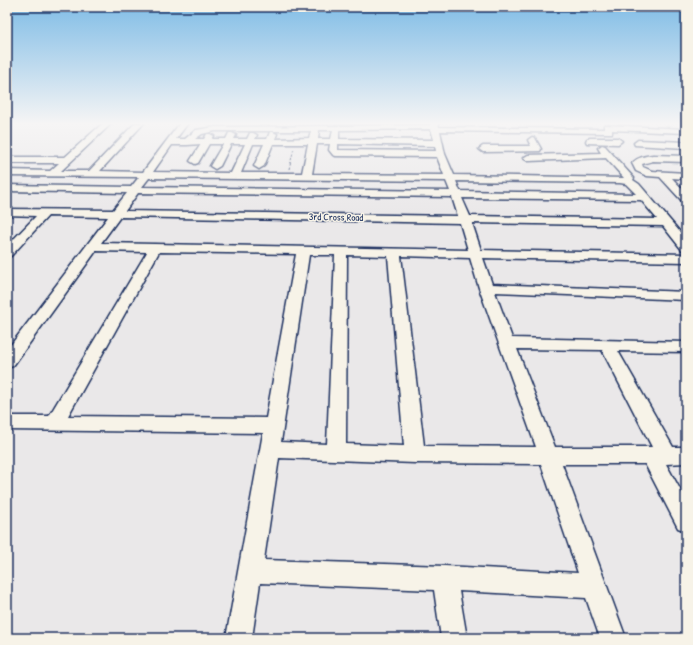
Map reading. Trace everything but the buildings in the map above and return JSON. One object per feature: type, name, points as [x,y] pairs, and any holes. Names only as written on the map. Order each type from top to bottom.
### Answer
[{"type":"street","points":[[38,160],[41,156],[40,153]]},
{"type":"street","points":[[53,174],[77,153]]},
{"type":"street","points":[[92,174],[112,153]]},
{"type":"street","points":[[7,362],[162,153]]},
{"type":"street","points":[[195,161],[200,153]]},
{"type":"street","points":[[215,166],[222,153]]},
{"type":"street","points":[[235,176],[244,153]]},
{"type":"street","points":[[259,166],[265,153]]},
{"type":"street","points":[[306,177],[311,153]]},
{"type":"street","points":[[443,153],[477,255],[486,288],[549,457],[613,638]]},
{"type":"street","points":[[647,153],[652,158]]},
{"type":"street","points":[[528,158],[550,167],[577,156],[608,155],[629,178]]},
{"type":"street","points":[[577,156],[589,172]]},
{"type":"street","points":[[686,159],[652,158],[639,160],[637,162],[639,169],[650,174],[664,176],[686,176]]},
{"type":"street","points":[[7,160],[68,160]]},
{"type":"street","points":[[7,173],[328,177],[643,197]]},
{"type":"street","points":[[27,188],[30,178],[35,173]]},
{"type":"street","points":[[664,176],[686,199]]},
{"type":"street","points":[[324,217],[328,177]]},
{"type":"street","points":[[7,188],[327,192],[620,180],[632,184],[686,247]]},
{"type":"street","name":"3rd Cross Road","points":[[7,212],[664,223]]},
{"type":"street","points":[[7,252],[13,240],[45,213]]},
{"type":"street","points":[[93,247],[686,258]]},
{"type":"street","points":[[54,424],[155,248]]},
{"type":"street","points":[[238,638],[271,450],[303,251]]},
{"type":"street","points":[[336,452],[341,252]]},
{"type":"street","points":[[394,253],[416,455]]},
{"type":"street","points":[[486,288],[686,296]]},
{"type":"street","points":[[506,343],[606,344],[683,351]]},
{"type":"street","points":[[606,344],[668,455],[686,521]]},
{"type":"street","points":[[7,422],[54,424],[274,426]]},
{"type":"street","points":[[271,450],[416,455],[549,457],[668,455]]},
{"type":"street","points":[[250,571],[445,578],[594,586]]},
{"type":"street","points":[[445,578],[454,638]]},
{"type":"path","points":[[287,176],[293,153]]}]
